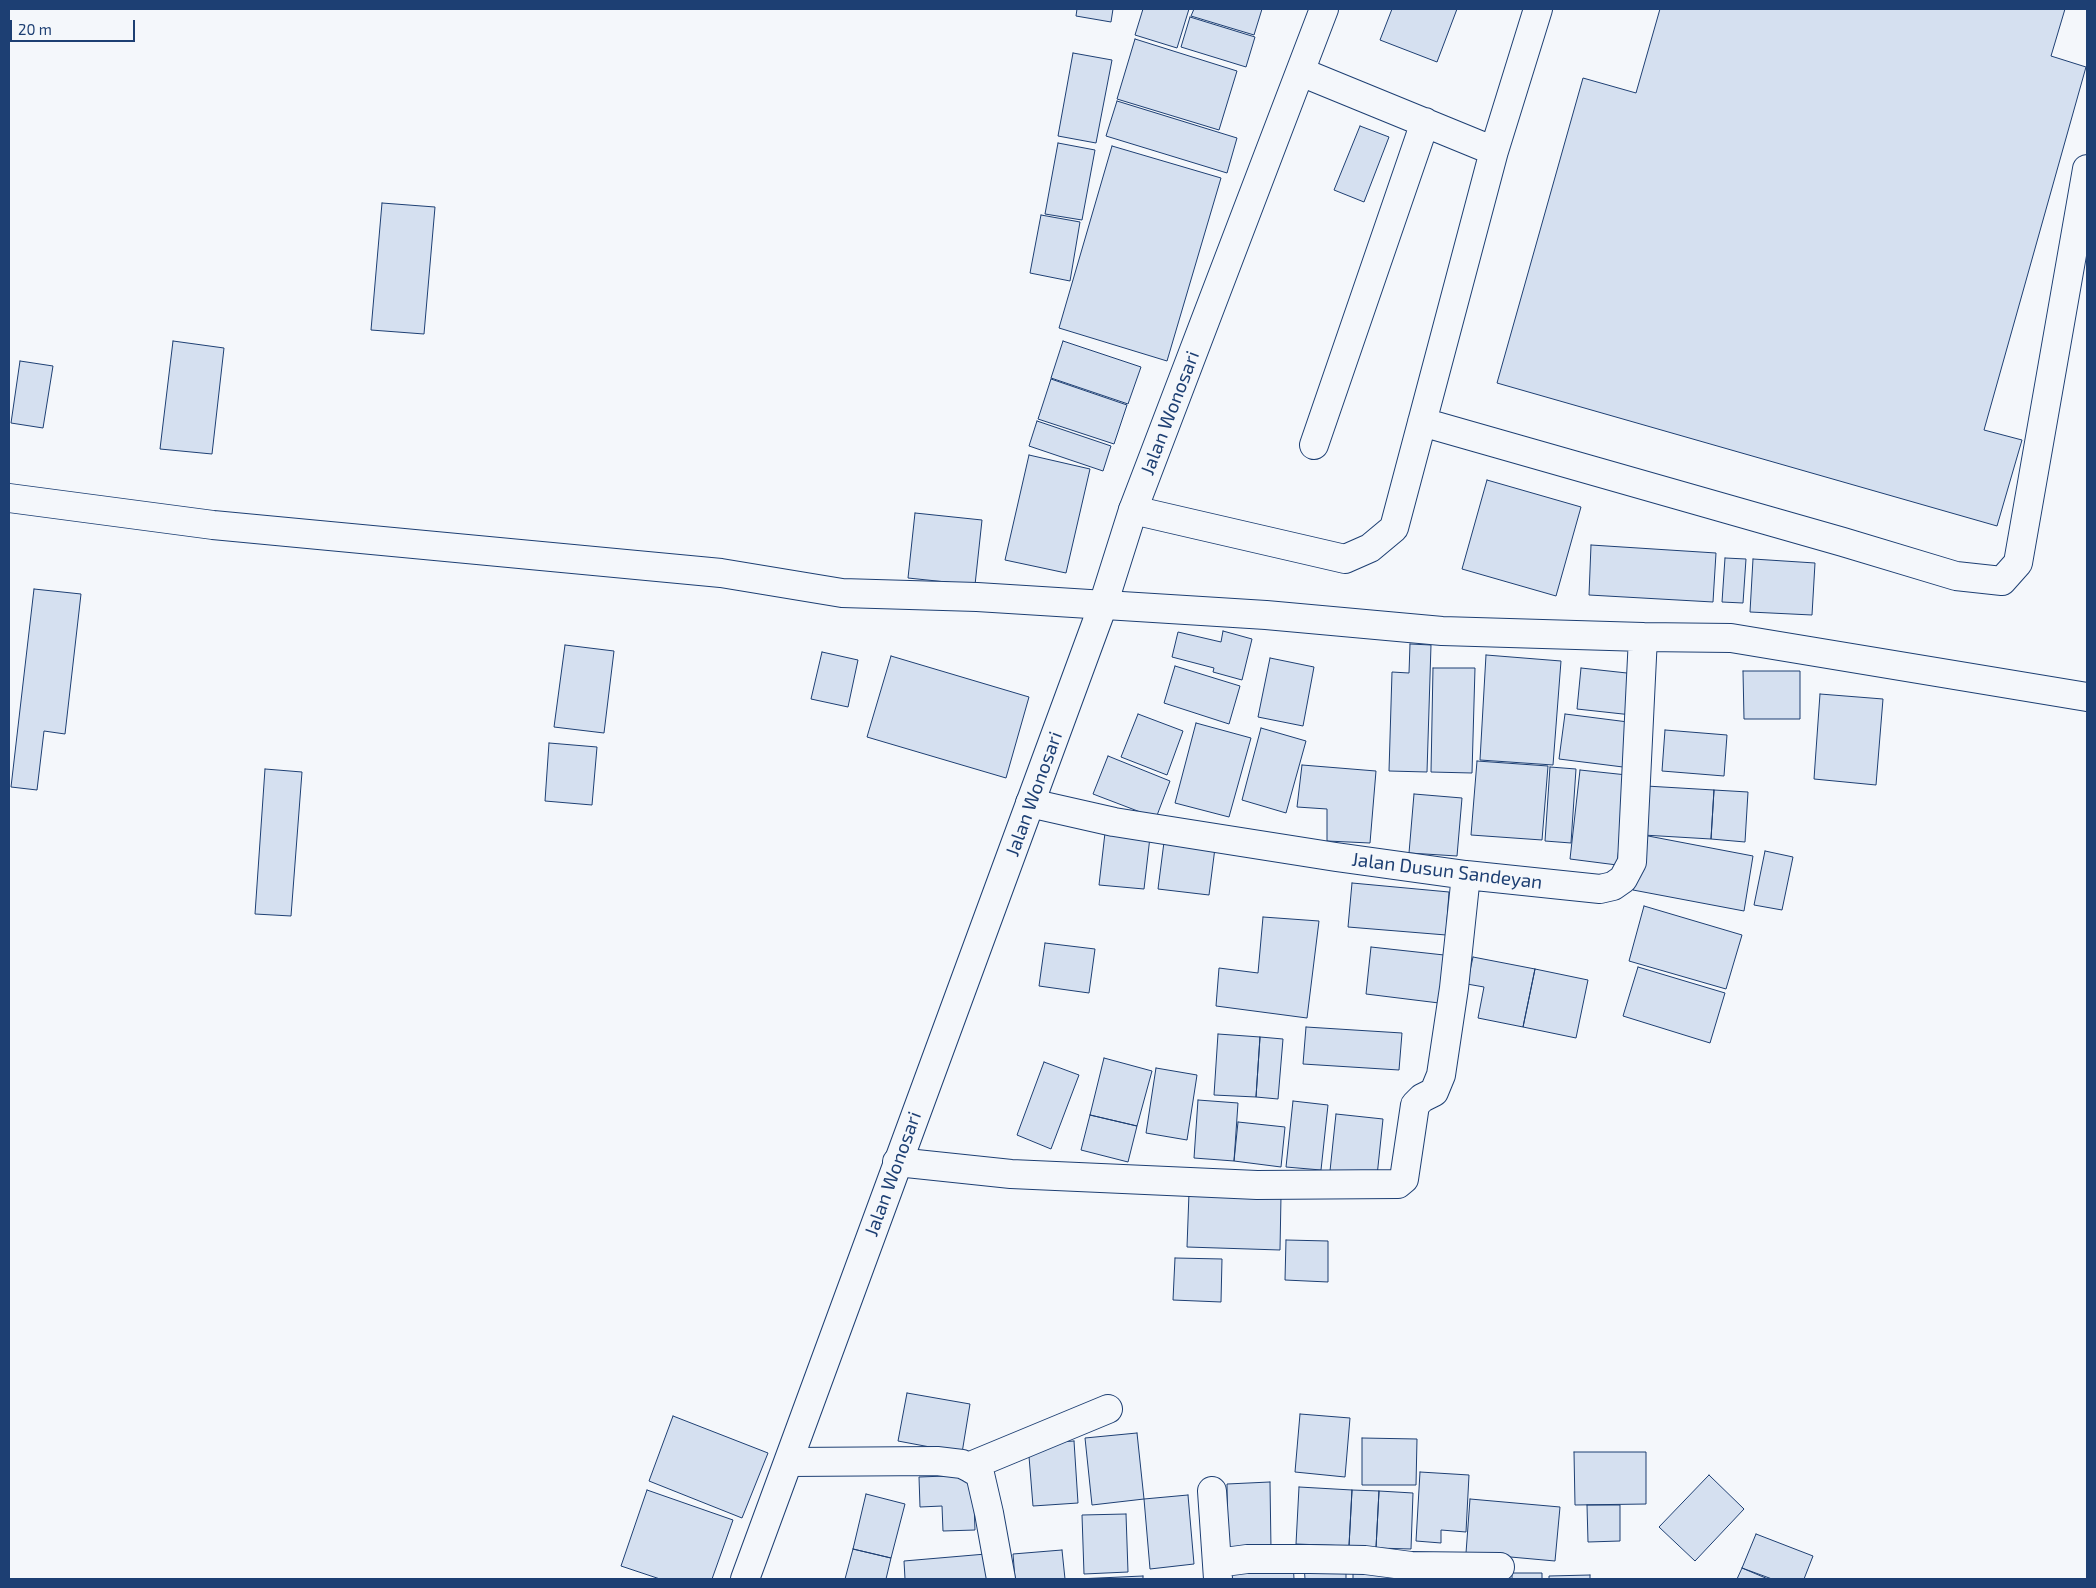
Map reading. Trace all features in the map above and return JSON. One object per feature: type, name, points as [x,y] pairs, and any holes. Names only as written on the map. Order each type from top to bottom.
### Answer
[{"type":"main road","name":"Jalan Wonosari","points":[[745,1579],[897,1162],[1104,605],[1133,510],[1324,9]]},
{"type":"main road","points":[[1133,510],[1345,559],[1370,548],[1394,528],[1494,151],[1538,9]]},
{"type":"main road","points":[[1301,72],[1494,151]]},
{"type":"main road","points":[[1314,446],[1425,122]]},
{"type":"main road","points":[[1422,422],[1956,576],[2002,581],[2018,563],[2087,169]]},
{"type":"main road","points":[[9,498],[213,525],[721,573],[842,593],[977,597],[1104,605],[1442,631],[1643,638],[1731,638],[2087,697]]},
{"type":"main road","name":"Jalan Dusun Sandeyan","points":[[1030,803],[1114,822],[1336,857],[1466,875],[1600,889],[1613,886],[1623,879],[1632,862],[1643,638]]},
{"type":"main road","points":[[897,1162],[1011,1174],[1257,1186],[1398,1184],[1404,1179],[1415,1105],[1422,1098],[1434,1092],[1442,1075],[1454,988],[1466,875]]},
{"type":"main road","points":[[968,1467],[1108,1409]]},
{"type":"main road","points":[[789,1462],[937,1462],[962,1464],[968,1467],[980,1474],[989,1513],[1000,1579]]},
{"type":"main road","points":[[1212,1490],[1218,1571],[1247,1559],[1365,1560],[1411,1566],[1500,1567]]},
{"type":"building","points":[[1077,9],[1113,9],[1111,22],[1076,16]]},
{"type":"building","points":[[1143,9],[1189,9],[1177,48],[1135,35]]},
{"type":"building","points":[[1194,9],[1262,9],[1254,35],[1191,16]]},
{"type":"building","points":[[1392,9],[1457,9],[1437,62],[1380,40]]},
{"type":"building","points":[[1660,9],[2065,9],[2051,56],[2086,67],[1984,430],[2022,440],[1997,526],[1497,383],[1583,78],[1636,93]]},
{"type":"building","points":[[1190,17],[1255,37],[1246,67],[1181,47]]},
{"type":"building","points":[[1135,39],[1237,71],[1219,130],[1117,99]]},
{"type":"building","points":[[1073,53],[1112,60],[1096,143],[1058,136]]},
{"type":"building","points":[[1117,101],[1237,138],[1227,173],[1106,136]]},
{"type":"building","points":[[1360,126],[1389,137],[1364,202],[1334,190]]},
{"type":"building","points":[[1058,143],[1095,150],[1082,220],[1045,214]]},
{"type":"building","points":[[1112,146],[1221,178],[1167,361],[1059,328]]},
{"type":"building","points":[[382,203],[435,207],[424,334],[371,330]]},
{"type":"building","points":[[1041,215],[1080,222],[1070,281],[1030,273]]},
{"type":"building","points":[[173,341],[224,348],[212,454],[160,449]]},
{"type":"building","points":[[1063,341],[1141,367],[1128,404],[1051,378]]},
{"type":"building","points":[[20,361],[53,366],[43,428],[11,423]]},
{"type":"building","points":[[1051,379],[1127,405],[1114,444],[1038,419]]},
{"type":"building","points":[[1037,421],[1111,446],[1103,471],[1029,446]]},
{"type":"building","points":[[1029,455],[1090,469],[1066,573],[1005,560]]},
{"type":"building","points":[[1487,480],[1581,507],[1556,596],[1462,569]]},
{"type":"building","points":[[915,513],[982,520],[975,585],[908,578]]},
{"type":"building","points":[[1591,545],[1716,553],[1713,602],[1589,595]]},
{"type":"building","points":[[1725,558],[1746,559],[1743,603],[1722,602]]},
{"type":"building","points":[[1753,559],[1815,563],[1812,615],[1750,612]]},
{"type":"building","points":[[34,589],[81,594],[65,734],[44,731],[37,790],[11,787]]},
{"type":"building","points":[[1223,631],[1252,639],[1242,680],[1213,672],[1214,668],[1172,657],[1178,632],[1221,642]]},
{"type":"building","points":[[1410,644],[1431,645],[1427,772],[1389,771],[1392,672],[1409,673]]},
{"type":"building","points":[[565,645],[614,651],[604,733],[554,727]]},
{"type":"building","points":[[822,652],[858,660],[848,707],[811,699]]},
{"type":"building","points":[[1486,655],[1561,661],[1553,765],[1480,760]]},
{"type":"building","points":[[891,656],[1029,697],[1006,778],[867,737]]},
{"type":"building","points":[[1270,658],[1314,667],[1303,726],[1258,717]]},
{"type":"building","points":[[1175,666],[1240,686],[1229,724],[1164,703]]},
{"type":"building","points":[[1433,668],[1475,668],[1472,773],[1431,772]]},
{"type":"building","points":[[1581,668],[1636,674],[1632,715],[1577,709]]},
{"type":"building","points":[[1743,671],[1800,671],[1800,719],[1744,719]]},
{"type":"building","points":[[1820,694],[1883,699],[1876,785],[1814,779]]},
{"type":"building","points":[[1138,714],[1183,731],[1167,775],[1121,757]]},
{"type":"building","points":[[1565,714],[1628,722],[1623,767],[1559,759]]},
{"type":"building","points":[[1196,723],[1251,738],[1229,817],[1175,803]]},
{"type":"building","points":[[1261,728],[1306,741],[1286,813],[1242,800]]},
{"type":"building","points":[[1665,730],[1727,735],[1724,776],[1662,771]]},
{"type":"building","points":[[549,743],[597,747],[592,805],[545,801]]},
{"type":"building","points":[[1108,756],[1170,781],[1156,818],[1093,794]]},
{"type":"building","points":[[1477,761],[1548,766],[1542,840],[1471,835]]},
{"type":"building","points":[[1302,765],[1376,771],[1370,843],[1327,841],[1327,809],[1297,807]]},
{"type":"building","points":[[1550,767],[1576,769],[1571,843],[1545,841]]},
{"type":"building","points":[[265,769],[302,772],[291,916],[255,914]]},
{"type":"building","points":[[1580,770],[1627,775],[1617,865],[1570,859]]},
{"type":"building","points":[[1646,786],[1714,790],[1711,839],[1643,835]]},
{"type":"building","points":[[1714,790],[1748,792],[1745,842],[1711,839]]},
{"type":"building","points":[[1414,794],[1462,798],[1457,856],[1409,853]]},
{"type":"building","points":[[1105,833],[1150,837],[1144,889],[1099,885]]},
{"type":"building","points":[[1643,835],[1753,856],[1744,911],[1633,890]]},
{"type":"building","points":[[1164,842],[1215,848],[1209,895],[1158,889]]},
{"type":"building","points":[[1765,851],[1793,857],[1782,910],[1754,905]]},
{"type":"building","points":[[1352,883],[1449,892],[1446,935],[1348,927]]},
{"type":"building","points":[[1644,906],[1742,935],[1726,989],[1629,961]]},
{"type":"building","points":[[1263,917],[1319,921],[1307,1018],[1216,1006],[1219,968],[1258,973]]},
{"type":"building","points":[[1045,943],[1095,949],[1089,993],[1039,986]]},
{"type":"building","points":[[1371,947],[1444,955],[1439,1003],[1366,994]]},
{"type":"building","points":[[1473,957],[1535,969],[1523,1027],[1478,1018],[1484,987],[1467,984]]},
{"type":"building","points":[[1638,967],[1725,993],[1710,1043],[1623,1016]]},
{"type":"building","points":[[1535,969],[1588,980],[1576,1038],[1523,1027]]},
{"type":"building","points":[[1306,1027],[1402,1033],[1399,1070],[1303,1064]]},
{"type":"building","points":[[1218,1034],[1260,1037],[1256,1097],[1214,1095]]},
{"type":"building","points":[[1260,1037],[1283,1039],[1278,1099],[1256,1097]]},
{"type":"building","points":[[1104,1058],[1152,1071],[1137,1126],[1090,1115]]},
{"type":"building","points":[[1044,1062],[1079,1075],[1051,1149],[1017,1135]]},
{"type":"building","points":[[1156,1068],[1197,1075],[1187,1140],[1146,1133]]},
{"type":"building","points":[[1198,1100],[1238,1103],[1234,1161],[1194,1158]]},
{"type":"building","points":[[1293,1101],[1328,1105],[1321,1170],[1286,1167]]},
{"type":"building","points":[[1336,1114],[1383,1119],[1377,1176],[1330,1171]]},
{"type":"building","points":[[1090,1115],[1137,1126],[1128,1162],[1081,1150]]},
{"type":"building","points":[[1238,1122],[1285,1127],[1281,1167],[1234,1161]]},
{"type":"building","points":[[1189,1193],[1281,1196],[1280,1250],[1187,1247]]},
{"type":"building","points":[[1286,1240],[1328,1241],[1328,1282],[1285,1280]]},
{"type":"building","points":[[1175,1258],[1222,1259],[1221,1302],[1173,1300]]},
{"type":"building","points":[[907,1393],[970,1404],[962,1453],[898,1441]]},
{"type":"building","points":[[1300,1414],[1350,1418],[1345,1477],[1295,1472]]},
{"type":"building","points":[[673,1416],[768,1453],[742,1518],[649,1481]]},
{"type":"building","points":[[1137,1433],[1144,1499],[1092,1505],[1085,1438]]},
{"type":"building","points":[[1362,1438],[1417,1439],[1416,1485],[1362,1485]]},
{"type":"building","points":[[1074,1441],[1078,1503],[1033,1506],[1028,1444]]},
{"type":"building","points":[[1574,1452],[1646,1452],[1646,1504],[1575,1505]]},
{"type":"building","points":[[1420,1472],[1469,1475],[1466,1532],[1441,1530],[1441,1543],[1416,1541]]},
{"type":"building","points":[[973,1475],[975,1530],[943,1531],[942,1506],[920,1507],[919,1477]]},
{"type":"building","points":[[1709,1475],[1744,1509],[1695,1561],[1659,1527]]},
{"type":"building","points":[[1270,1482],[1271,1549],[1228,1550],[1227,1484]]},
{"type":"building","points":[[1299,1487],[1352,1490],[1349,1546],[1296,1544]]},
{"type":"building","points":[[647,1490],[733,1520],[712,1579],[660,1579],[621,1566]]},
{"type":"building","points":[[1352,1490],[1379,1491],[1376,1548],[1349,1546]]},
{"type":"building","points":[[1379,1491],[1413,1493],[1411,1549],[1376,1548]]},
{"type":"building","points":[[866,1494],[905,1504],[891,1558],[853,1549]]},
{"type":"building","points":[[1188,1495],[1194,1564],[1150,1569],[1144,1499]]},
{"type":"building","points":[[1470,1499],[1560,1507],[1555,1561],[1466,1553]]},
{"type":"building","points":[[1587,1505],[1620,1505],[1620,1541],[1588,1542]]},
{"type":"building","points":[[1126,1514],[1128,1572],[1084,1574],[1082,1515]]},
{"type":"building","points":[[1756,1534],[1813,1556],[1804,1579],[1772,1579],[1742,1568]]},
{"type":"building","points":[[853,1549],[891,1558],[886,1579],[845,1579]]},
{"type":"building","points":[[1062,1550],[1065,1579],[1015,1579],[1013,1554]]},
{"type":"building","points":[[986,1554],[988,1579],[905,1579],[904,1561]]},
{"type":"building","points":[[1293,1561],[1294,1579],[1230,1579],[1229,1564]]},
{"type":"building","points":[[1346,1564],[1346,1579],[1305,1579],[1304,1565]]},
{"type":"building","points":[[1353,1566],[1399,1567],[1399,1579],[1353,1579]]},
{"type":"building","points":[[1742,1568],[1768,1579],[1737,1579]]},
{"type":"building","points":[[1512,1573],[1542,1573],[1542,1579],[1512,1579]]},
{"type":"building","points":[[1590,1575],[1590,1579],[1549,1579],[1549,1576]]},
{"type":"building","points":[[1143,1576],[1143,1579],[1077,1579]]}]
